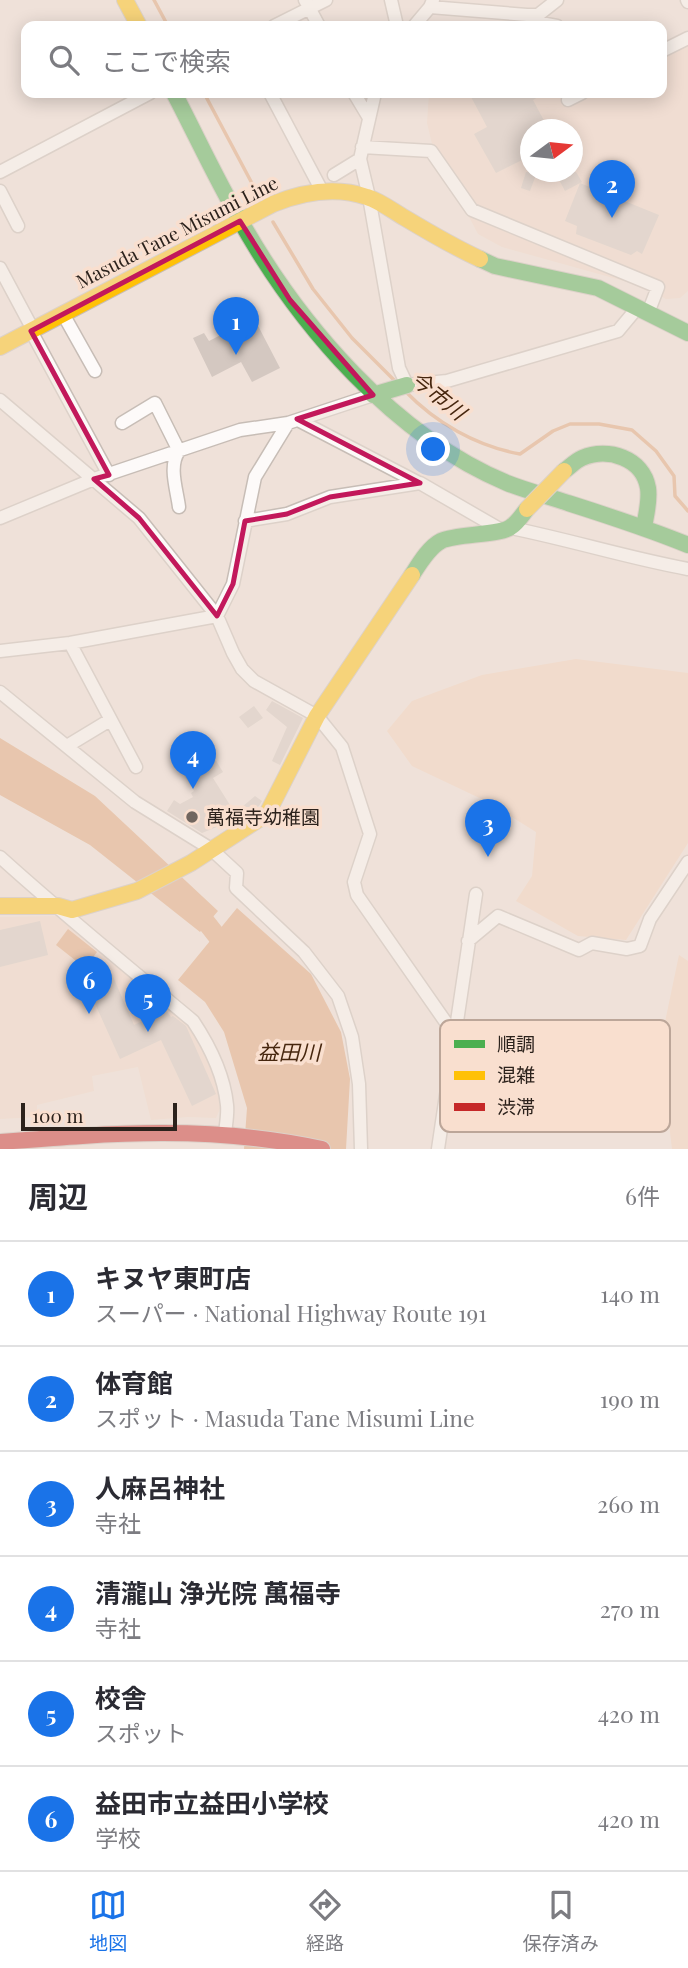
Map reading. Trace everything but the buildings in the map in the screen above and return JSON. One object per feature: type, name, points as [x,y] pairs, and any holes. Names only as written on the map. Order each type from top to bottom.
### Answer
[{"type":"main road","points":[[125,0],[136,21]]},
{"type":"main road","points":[[177,98],[240,222],[290,300],[373,395],[407,424],[455,455],[508,483],[644,527],[688,545]]},
{"type":"main road","name":"Masuda Tane Misumi Line","points":[[0,347],[240,222],[298,194],[322,191],[369,197],[453,247],[495,266],[598,288],[688,333]]},
{"type":"main road","points":[[373,395],[407,385]]},
{"type":"main road","points":[[0,906],[58,906],[72,909],[137,891],[191,863],[267,814],[317,716],[422,559],[440,541],[481,532],[507,530],[579,459],[596,454],[615,454],[630,460],[642,471],[648,488],[644,527]]},
{"type":"main road","points":[[0,1142],[130,1132],[232,1134],[265,1137],[322,1149]]},
{"type":"street","points":[[282,21],[307,4],[326,0]]},
{"type":"street","points":[[391,0],[396,21]]},
{"type":"street","points":[[418,21],[431,4],[538,15],[556,0]]},
{"type":"street","points":[[307,4],[316,21]]},
{"type":"street","points":[[530,15],[534,21]]},
{"type":"street","points":[[667,48],[688,38]]},
{"type":"street","points":[[0,173],[141,98]]},
{"type":"street","points":[[273,98],[322,191]]},
{"type":"street","points":[[357,98],[369,118]]},
{"type":"street","points":[[334,175],[361,153],[431,151],[472,210],[658,287],[643,310],[618,331],[447,381],[407,385],[399,368],[361,153],[374,98]]},
{"type":"street","points":[[568,100],[572,98]]},
{"type":"street","points":[[0,191],[18,226]]},
{"type":"street","points":[[0,268],[109,475]]},
{"type":"street","points":[[63,314],[95,371]]},
{"type":"street","points":[[0,518],[94,479],[240,430],[293,421],[373,395]]},
{"type":"street","points":[[0,400],[139,518],[217,616],[242,669],[254,681],[317,716],[342,747],[370,834],[354,882],[357,895],[444,1020]]},
{"type":"street","points":[[122,423],[155,403],[179,451]]},
{"type":"street","points":[[293,421],[420,483],[507,530],[555,537],[632,558],[688,569]]},
{"type":"street","points":[[217,616],[233,584],[255,477],[293,421]]},
{"type":"street","points":[[179,451],[174,457],[173,467],[179,507]]},
{"type":"street","points":[[245,521],[287,514],[330,497],[420,483]]},
{"type":"street","points":[[0,651],[70,643],[217,616]]},
{"type":"street","points":[[70,643],[136,767]]},
{"type":"street","points":[[0,692],[135,802],[211,849],[237,873],[236,888],[304,952],[338,996],[352,1037],[358,1072],[361,1149]]},
{"type":"street","points":[[67,746],[110,720]]},
{"type":"street","points":[[0,858],[47,900],[58,906],[80,929],[193,1021],[206,1041],[220,1080],[232,1134]]},
{"type":"street","points":[[468,942],[498,916],[579,950],[592,943],[627,949],[640,946],[650,919],[688,862]]},
{"type":"street","points":[[456,1020],[476,894]]},
{"type":"highlighted area","points":[[240,221],[290,300],[373,395],[297,419],[420,483],[330,497],[287,514],[245,521],[233,584],[217,616],[139,518],[94,479],[109,475],[31,331]]},
{"type":"shaded area","points":[[688,45],[688,291],[680,298],[666,299],[642,286],[502,247],[478,234],[433,148],[427,123],[429,98],[562,98],[567,107],[585,98],[667,98],[667,56]]},
{"type":"shaded area","points":[[576,659],[688,673],[688,843],[626,940],[578,936],[516,901],[532,876],[536,832],[488,802],[412,766],[387,731],[412,701],[482,675]]},
{"type":"shaded area","points":[[60,916],[185,1018],[199,1041],[220,1093],[220,1109],[216,1118],[151,1120],[138,1067],[92,1076],[94,1091],[37,1105],[37,1117],[0,1119],[0,917]]},
{"type":"shaded area","points":[[679,955],[688,961],[688,1149],[672,1149],[670,1020],[665,1020]]},
{"type":"water","points":[[0,738],[95,796],[218,911],[200,932],[90,845],[0,795]]},
{"type":"water","name":"益田川","points":[[237,908],[311,974],[341,1032],[350,1079],[346,1149],[244,1149],[247,1108],[224,1032],[205,1002],[178,980]]},
{"type":"water","points":[[68,929],[97,952],[85,968],[56,945]]},
{"type":"waterway","name":"今市川","points":[[154,0],[165,21]]},
{"type":"waterway","name":"今市川","points":[[207,98],[255,189]]},
{"type":"waterway","name":"今市川","points":[[273,222],[313,289],[352,338],[397,383]]},
{"type":"waterway","name":"今市川","points":[[405,391],[417,403],[458,432],[488,445],[520,454],[553,431],[570,424],[599,424],[632,430],[656,451],[674,476],[675,496],[688,511]]},
{"type":"waterway","name":"益田川","points":[[191,903],[231,954]]},
{"type":"traffic: fast","points":[[177,98],[223,189],[264,260],[321,337],[388,407],[426,437],[466,463],[507,483],[688,545]]},
{"type":"traffic: fast","points":[[480,259],[495,266],[598,288],[688,333]]},
{"type":"traffic: fast","points":[[373,395],[407,385]]},
{"type":"traffic: fast","points":[[564,471],[579,459],[592,455],[613,455],[632,462],[645,478],[648,488],[644,527]]},
{"type":"traffic: fast","points":[[412,575],[428,551],[441,541],[507,529],[527,509]]},
{"type":"traffic: slow","points":[[125,0],[136,21]]},
{"type":"traffic: slow","points":[[0,347],[273,204],[296,196],[331,191],[372,199],[480,259]]},
{"type":"traffic: slow","points":[[527,509],[564,471]]},
{"type":"traffic: slow","points":[[0,906],[58,906],[72,910],[137,891],[191,863],[267,814],[317,716],[412,575]]},
{"type":"traffic: jam","points":[[0,1142],[161,1133],[241,1137],[322,1149]]},
{"type":"place","name":"体育館","points":[[612,218]]},
{"type":"place","name":"キヌヤ東町店","points":[[236,355]]},
{"type":"place","name":"清瀧山 浄光院 萬福寺","points":[[193,789]]},
{"type":"place","name":"萬福寺幼稚園","points":[[192,817]]},
{"type":"place","name":"人麻呂神社","points":[[488,857]]},
{"type":"place","name":"益田市立益田小学校","points":[[89,1014]]},
{"type":"place","name":"校舎","points":[[148,1032]]}]
